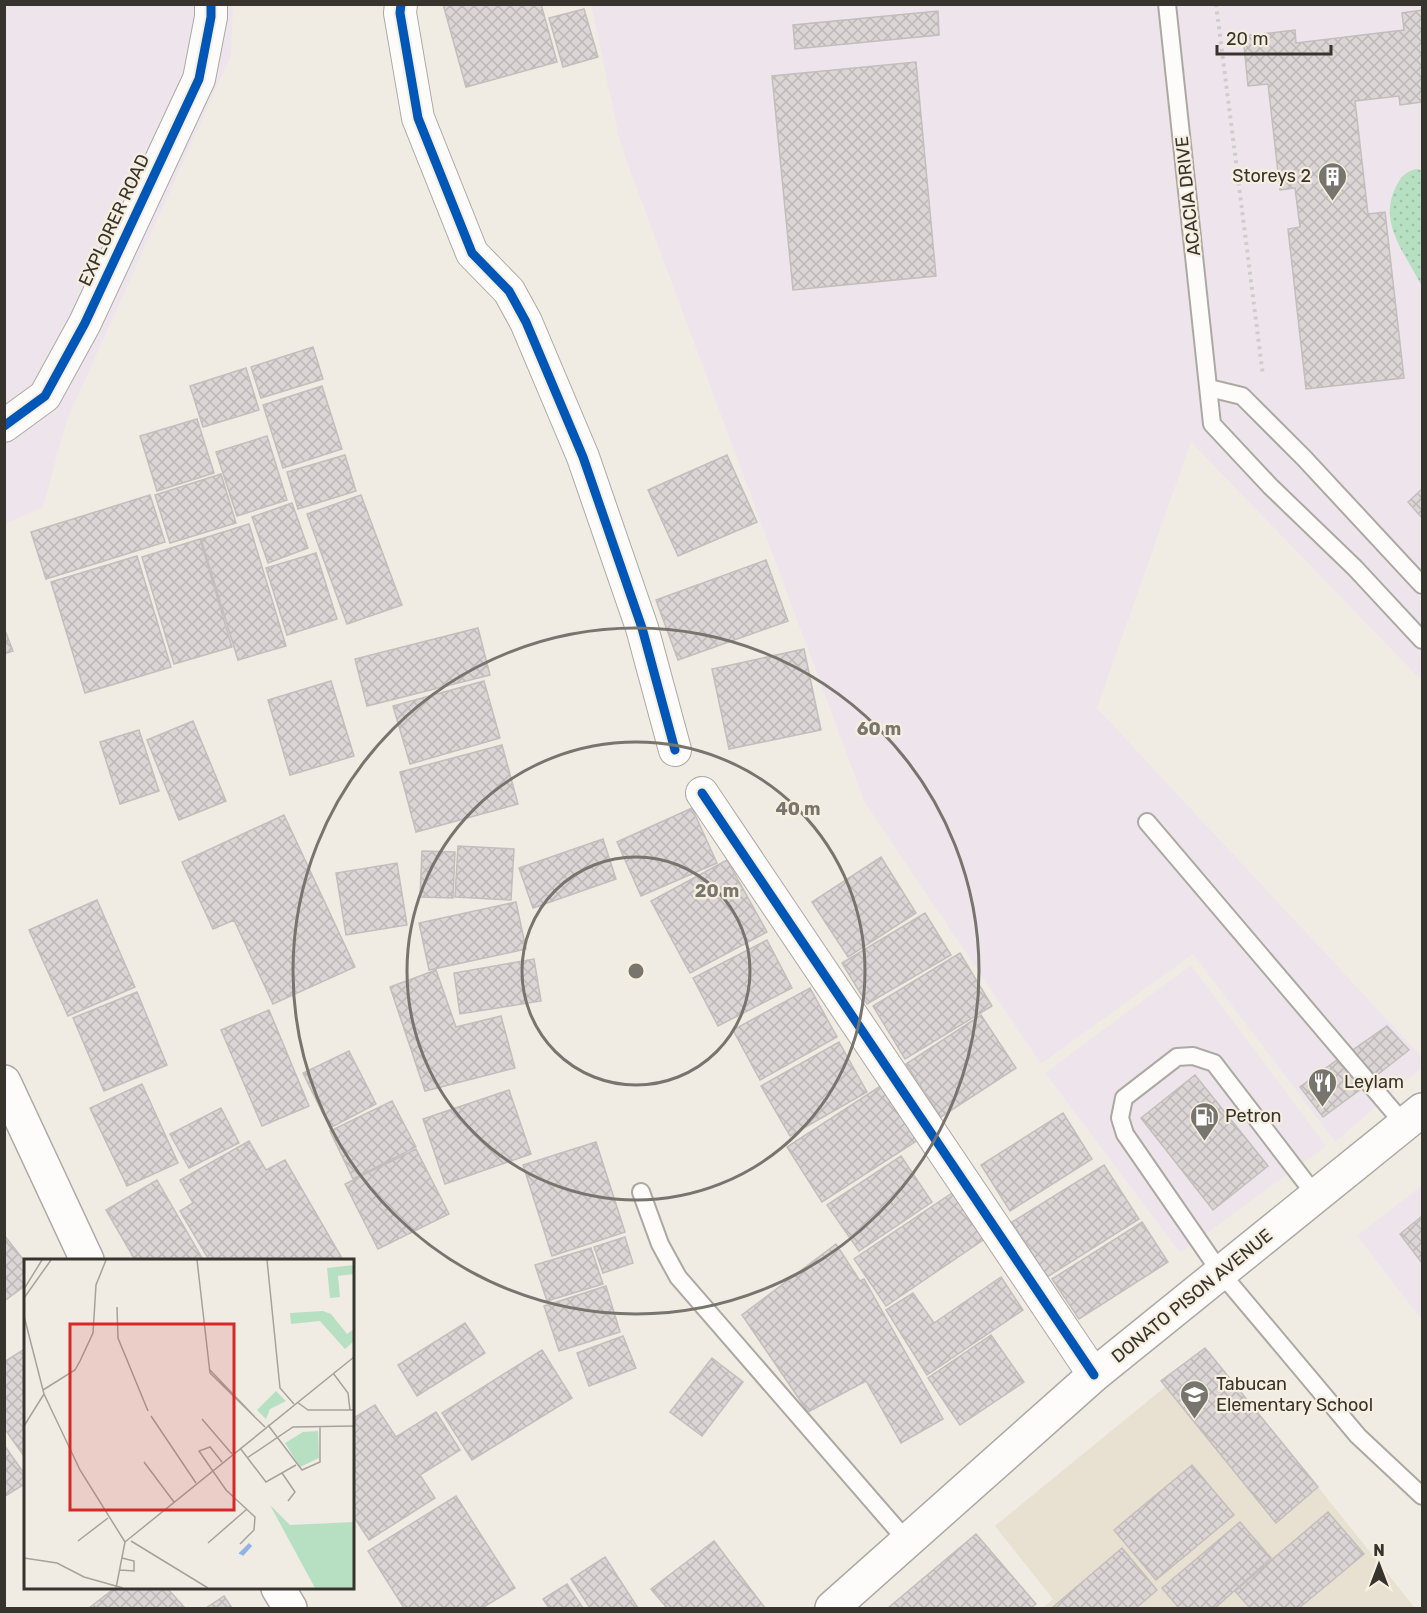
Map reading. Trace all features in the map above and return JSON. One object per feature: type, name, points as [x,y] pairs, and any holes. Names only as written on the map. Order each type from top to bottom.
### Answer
[{"type":"main road","points":[[4,1082],[87,1259]]},
{"type":"main road","name":"DONATO PISON AVENUE","points":[[832,1608],[1094,1376],[1413,1117]]},
{"type":"main road","points":[[279,1589],[290,1608]]},
{"type":"street","name":"EXPLORER ROAD","points":[[4,426],[45,396],[85,323],[199,79],[211,17],[211,4]]},
{"type":"street","points":[[400,4],[418,118],[472,253],[509,291],[526,322],[583,457],[642,628],[675,750]]},
{"type":"street","points":[[702,793],[1094,1376]]},
{"type":"lane","name":"ACACIA DRIVE","points":[[1167,4],[1212,424],[1270,486],[1355,568],[1422,640]]},
{"type":"lane","points":[[1209,388],[1242,396],[1304,458],[1422,585]]},
{"type":"lane","points":[[1147,822],[1413,1117]]},
{"type":"lane","points":[[1316,1196],[1214,1063],[1193,1056],[1178,1057],[1124,1098],[1120,1118],[1125,1134],[1221,1273],[1358,1436],[1422,1496]]},
{"type":"lane","points":[[641,1192],[660,1244],[678,1277],[907,1541]]},
{"type":"path","points":[[1216,4],[1262,375],[1270,383]]},
{"type":"shaded area","points":[[5,5],[233,5],[231,56],[67,420],[43,507],[5,524]]},
{"type":"shaded area","points":[[591,5],[1422,5],[1422,681],[1191,442],[1097,708],[1422,1057],[1422,1067],[1335,1142],[1193,954],[1041,1064],[865,803],[621,146]]},
{"type":"shaded area","points":[[1191,965],[1326,1146],[1180,1253],[1045,1073]]},
{"type":"shaded area","points":[[1422,1185],[1422,1320],[1357,1236]]},
{"type":"shaded area","name":"Tabucan Elementary School","points":[[1209,1351],[1415,1608],[1043,1608],[1053,1599],[995,1526]]},
{"type":"green space","points":[[1416,169],[1422,170],[1422,287],[1397,241],[1390,217],[1390,204],[1398,183],[1405,174]]},
{"type":"building","points":[[443,4],[541,4],[557,62],[466,87]]},
{"type":"building","points":[[584,9],[598,57],[563,67],[549,18]]},
{"type":"building","name":"Storeys 2","points":[[1422,10],[1422,102],[1400,105],[1399,96],[1355,101],[1368,214],[1385,212],[1404,378],[1306,389],[1288,229],[1300,227],[1295,188],[1280,190],[1268,84],[1248,86],[1243,36],[1295,30],[1296,43],[1404,30],[1402,13]]},
{"type":"building","points":[[938,11],[939,35],[795,49],[793,25]]},
{"type":"building","points":[[916,62],[936,276],[793,290],[772,76]]},
{"type":"building","points":[[313,347],[323,379],[261,398],[251,367]]},
{"type":"building","points":[[246,368],[259,410],[203,427],[190,386]]},
{"type":"building","points":[[322,386],[342,449],[283,468],[263,405]]},
{"type":"building","points":[[197,419],[214,473],[157,491],[140,436]]},
{"type":"building","points":[[267,436],[287,500],[237,516],[216,452]]},
{"type":"building","points":[[345,455],[356,491],[298,509],[287,472]]},
{"type":"building","points":[[727,455],[757,522],[678,556],[648,490]]},
{"type":"building","points":[[221,474],[236,523],[170,543],[155,495]]},
{"type":"building","points":[[1422,489],[1422,518],[1408,502]]},
{"type":"building","points":[[150,495],[165,542],[46,579],[31,532]]},
{"type":"building","points":[[361,495],[402,605],[347,624],[307,514]]},
{"type":"building","points":[[292,503],[308,548],[268,563],[252,517]]},
{"type":"building","points":[[249,524],[286,646],[238,660],[201,539]]},
{"type":"building","points":[[200,539],[232,647],[174,664],[142,557]]},
{"type":"building","points":[[316,553],[337,619],[287,635],[266,568]]},
{"type":"building","points":[[137,556],[171,667],[85,693],[51,582]]},
{"type":"building","points":[[766,560],[788,621],[678,660],[656,600]]},
{"type":"building","points":[[4,628],[13,651],[4,654]]},
{"type":"building","points":[[478,628],[490,675],[367,706],[355,659]]},
{"type":"building","points":[[804,649],[821,730],[729,749],[712,669]]},
{"type":"building","points":[[331,681],[354,756],[290,775],[268,700]]},
{"type":"building","points":[[484,681],[500,738],[410,764],[393,706]]},
{"type":"building","points":[[193,721],[226,801],[179,820],[147,740]]},
{"type":"building","points":[[139,730],[159,791],[120,804],[100,742]]},
{"type":"building","points":[[502,745],[518,804],[416,832],[400,772]]},
{"type":"building","points":[[692,808],[717,863],[641,896],[617,842]]},
{"type":"building","points":[[284,815],[355,967],[273,1004],[234,920],[213,929],[182,862]]},
{"type":"building","points":[[603,839],[616,879],[533,908],[519,868]]},
{"type":"building","points":[[458,846],[514,849],[511,900],[455,897]]},
{"type":"building","points":[[422,851],[455,852],[453,898],[420,897]]},
{"type":"building","points":[[881,857],[916,913],[848,957],[812,902]]},
{"type":"building","points":[[727,860],[767,932],[690,973],[651,901]]},
{"type":"building","points":[[397,863],[407,925],[346,935],[336,873]]},
{"type":"building","points":[[97,900],[135,987],[68,1016],[29,930]]},
{"type":"building","points":[[516,902],[526,949],[429,970],[419,923]]},
{"type":"building","points":[[925,913],[951,955],[867,1004],[842,963]]},
{"type":"building","points":[[767,940],[792,988],[718,1026],[693,978]]},
{"type":"building","points":[[960,953],[992,1006],[905,1059],[873,1006]]},
{"type":"building","points":[[534,959],[541,1001],[460,1014],[454,973]]},
{"type":"building","points":[[436,970],[456,1027],[501,1016],[515,1068],[425,1091],[390,987]]},
{"type":"building","points":[[810,988],[837,1037],[760,1080],[733,1030]]},
{"type":"building","points":[[137,992],[167,1065],[104,1091],[73,1018]]},
{"type":"building","points":[[269,1010],[309,1106],[262,1126],[221,1030]]},
{"type":"building","points":[[981,1015],[1016,1068],[941,1117],[906,1064]]},
{"type":"building","points":[[1387,1026],[1409,1050],[1372,1079],[1350,1052]]},
{"type":"building","points":[[839,1042],[867,1092],[790,1136],[761,1086]]},
{"type":"building","points":[[349,1051],[376,1104],[330,1128],[303,1073]]},
{"type":"building","points":[[1341,1057],[1365,1086],[1323,1117],[1300,1087]]},
{"type":"building","name":"Petron","points":[[1195,1075],[1268,1166],[1213,1210],[1141,1118]]},
{"type":"building","points":[[142,1084],[178,1163],[127,1186],[90,1108]]},
{"type":"building","points":[[882,1085],[918,1140],[822,1202],[787,1147]]},
{"type":"building","points":[[509,1090],[531,1154],[445,1184],[423,1119]]},
{"type":"building","points":[[392,1101],[416,1147],[353,1179],[330,1131]]},
{"type":"building","points":[[221,1108],[239,1143],[189,1168],[170,1134]]},
{"type":"building","points":[[1063,1113],[1092,1159],[1010,1211],[981,1165]]},
{"type":"building","points":[[249,1141],[266,1170],[285,1160],[342,1259],[208,1259],[180,1211],[193,1203],[180,1180]]},
{"type":"building","points":[[596,1142],[625,1232],[552,1256],[523,1165]]},
{"type":"building","points":[[416,1149],[449,1214],[378,1249],[345,1184]]},
{"type":"building","points":[[901,1156],[932,1202],[859,1251],[827,1205]]},
{"type":"building","points":[[1104,1165],[1139,1219],[1047,1277],[1012,1222]]},
{"type":"building","points":[[157,1180],[202,1258],[134,1259],[106,1210]]},
{"type":"building","points":[[955,1191],[986,1238],[886,1306],[854,1259]]},
{"type":"building","points":[[1422,1216],[1422,1263],[1400,1234]]},
{"type":"building","points":[[1142,1222],[1168,1262],[1079,1319],[1052,1279]]},
{"type":"building","points":[[4,1235],[24,1260],[24,1286],[4,1301]]},
{"type":"building","points":[[625,1237],[633,1263],[603,1273],[594,1247]]},
{"type":"building","points":[[836,1244],[860,1281],[864,1279],[943,1419],[901,1443],[866,1381],[808,1412],[742,1315]]},
{"type":"building","points":[[591,1248],[603,1284],[547,1301],[535,1265]]},
{"type":"building","points":[[1001,1277],[1023,1310],[927,1375],[886,1310],[913,1293],[934,1323]]},
{"type":"building","points":[[606,1286],[620,1332],[559,1351],[544,1306]]},
{"type":"building","points":[[465,1323],[485,1353],[417,1396],[398,1365]]},
{"type":"building","points":[[991,1335],[1024,1382],[960,1425],[928,1378]]},
{"type":"building","points":[[623,1336],[636,1368],[589,1386],[577,1353]]},
{"type":"building","points":[[1205,1348],[1318,1487],[1276,1523],[1161,1381]]},
{"type":"building","points":[[24,1349],[24,1456],[4,1428],[4,1362]]},
{"type":"building","points":[[542,1350],[572,1398],[472,1460],[442,1413]]},
{"type":"building","points":[[712,1358],[743,1382],[702,1436],[670,1412]]},
{"type":"building","points":[[375,1405],[396,1437],[436,1412],[460,1450],[420,1475],[435,1498],[369,1540],[354,1517],[354,1418]]},
{"type":"building","points":[[4,1445],[24,1473],[24,1484],[4,1497]]},
{"type":"building","points":[[1192,1465],[1234,1515],[1156,1580],[1114,1530]]},
{"type":"building","points":[[456,1496],[515,1588],[482,1608],[404,1608],[368,1551]]},
{"type":"building","points":[[1328,1512],[1364,1554],[1299,1608],[1250,1608],[1235,1591]]},
{"type":"building","points":[[1240,1522],[1271,1558],[1215,1608],[1179,1608],[1162,1588]]},
{"type":"building","points":[[976,1534],[1036,1604],[1031,1608],[888,1608]]},
{"type":"building","points":[[714,1541],[765,1608],[667,1608],[651,1589]]},
{"type":"building","points":[[1122,1548],[1157,1590],[1136,1608],[1052,1608]]},
{"type":"building","points":[[605,1557],[638,1608],[590,1608],[571,1579]]},
{"type":"building","points":[[567,1584],[583,1608],[549,1608],[543,1599]]},
{"type":"building","points":[[114,1589],[168,1589],[185,1608],[89,1608]]},
{"type":"building","points":[[224,1596],[232,1608],[206,1608]]},
{"type":"cycle path","points":[[4,426],[45,396],[85,323],[199,79],[211,17],[211,4]]},
{"type":"cycle path","points":[[401,4],[400,13],[418,118],[472,253],[509,291],[526,322],[583,457],[642,628],[675,750]]},
{"type":"cycle path","points":[[702,793],[1094,1375]]},
{"type":"place","name":"Storeys 2","points":[[1332,202]]},
{"type":"place","name":"Leylam","points":[[1323,1108]]},
{"type":"place","name":"Petron","points":[[1204,1142]]},
{"type":"place","name":"Tabucan Elementary School","points":[[1195,1420]]}]
